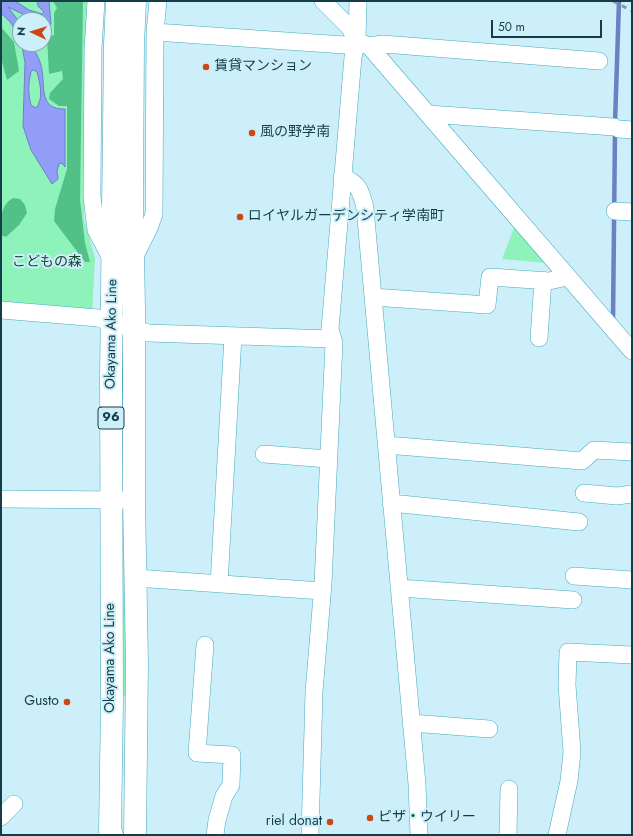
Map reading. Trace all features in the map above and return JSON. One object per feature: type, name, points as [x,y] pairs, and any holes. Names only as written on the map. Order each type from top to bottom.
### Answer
[{"type":"main road","name":"Okayama Ako Line","points":[[117,1],[114,44],[123,262],[134,329],[134,500],[137,664],[135,835]]},
{"type":"main road","name":"Okayama Ako Line","points":[[112,835],[110,831],[112,701],[112,321],[123,262],[135,1]]},
{"type":"street","points":[[96,1],[93,49],[92,196],[96,230],[123,262],[149,228],[154,214],[155,32],[158,1]]},
{"type":"street","points":[[323,1],[350,28],[428,114],[567,278],[625,341]]},
{"type":"street","points":[[310,835],[314,692],[322,590],[334,343],[330,329],[353,57],[363,44],[358,1]]},
{"type":"street","points":[[155,32],[344,45],[383,44],[599,61]]},
{"type":"street","points":[[428,114],[622,128]]},
{"type":"street","points":[[342,177],[353,180],[361,192],[365,208],[417,784],[419,835]]},
{"type":"street","points":[[373,298],[487,305],[490,277],[543,280],[567,278]]},
{"type":"street","points":[[539,338],[543,280]]},
{"type":"street","points":[[1,310],[98,318],[148,333],[332,339]]},
{"type":"street","points":[[219,584],[233,336]]},
{"type":"street","points":[[386,445],[582,461],[594,450],[632,452]]},
{"type":"street","points":[[264,454],[328,459]]},
{"type":"street","points":[[584,493],[617,496],[632,494]]},
{"type":"street","points":[[1,499],[134,500]]},
{"type":"street","points":[[391,503],[579,522]]},
{"type":"street","points":[[574,576],[632,580]]},
{"type":"street","points":[[136,578],[322,590]]},
{"type":"street","points":[[399,588],[573,600]]},
{"type":"street","points":[[205,645],[197,753],[232,756],[231,785],[224,796],[217,820],[215,835]]},
{"type":"street","points":[[556,835],[568,787],[572,752],[567,685],[568,652],[632,655]]},
{"type":"street","points":[[411,723],[489,729]]},
{"type":"street","points":[[508,835],[509,789]]},
{"type":"street","points":[[1,817],[14,804]]},
{"type":"green space","name":"こどもの森","points":[[1,1],[87,1],[84,219],[95,258],[92,313],[1,304]]},
{"type":"green space","points":[[53,1],[83,1],[80,200],[85,243],[90,262],[85,262],[54,221],[55,209],[67,169],[67,106],[59,106],[49,99],[50,93],[63,79],[62,71],[49,74],[48,52],[52,52],[54,13],[57,8]]},
{"type":"green space","points":[[1,27],[12,40],[12,52],[16,52],[19,71],[7,80],[1,58]]},
{"type":"green space","points":[[13,198],[20,199],[25,205],[27,213],[19,225],[6,237],[1,235],[2,214],[3,209]]},
{"type":"green space","points":[[515,225],[546,263],[502,259]]},
{"type":"green space","points":[[125,513],[127,697],[120,695],[120,515]]},
{"type":"water","points":[[1,1],[15,1],[29,10],[36,12],[18,12],[8,7],[12,12],[12,25],[1,13]]},
{"type":"water","points":[[37,1],[49,1],[50,12],[44,12],[38,6]]},
{"type":"water","points":[[23,52],[36,52],[41,67],[47,102],[51,106],[65,109],[65,167],[62,163],[59,164],[57,171],[58,179],[52,184],[31,150],[23,126],[25,63]],"holes":[[[34,70],[37,72],[41,96],[36,108],[31,105],[29,97],[29,80],[31,72]]]},
{"type":"waterway","points":[[615,123],[619,1]]},
{"type":"waterway","points":[[613,321],[615,131]]},
{"type":"railway","points":[[613,1],[632,11]]},
{"type":"place","name":"賃貸マンション","points":[[206,67]]},
{"type":"place","name":"風の野学南","points":[[252,133]]},
{"type":"place","name":"ロイヤルガーデンシティ学南町","points":[[240,217]]},
{"type":"place","name":"Gusto","points":[[67,702]]},
{"type":"place","name":"ピザ・ウイリー","points":[[370,818]]},
{"type":"place","name":"riel donat","points":[[330,822]]}]
